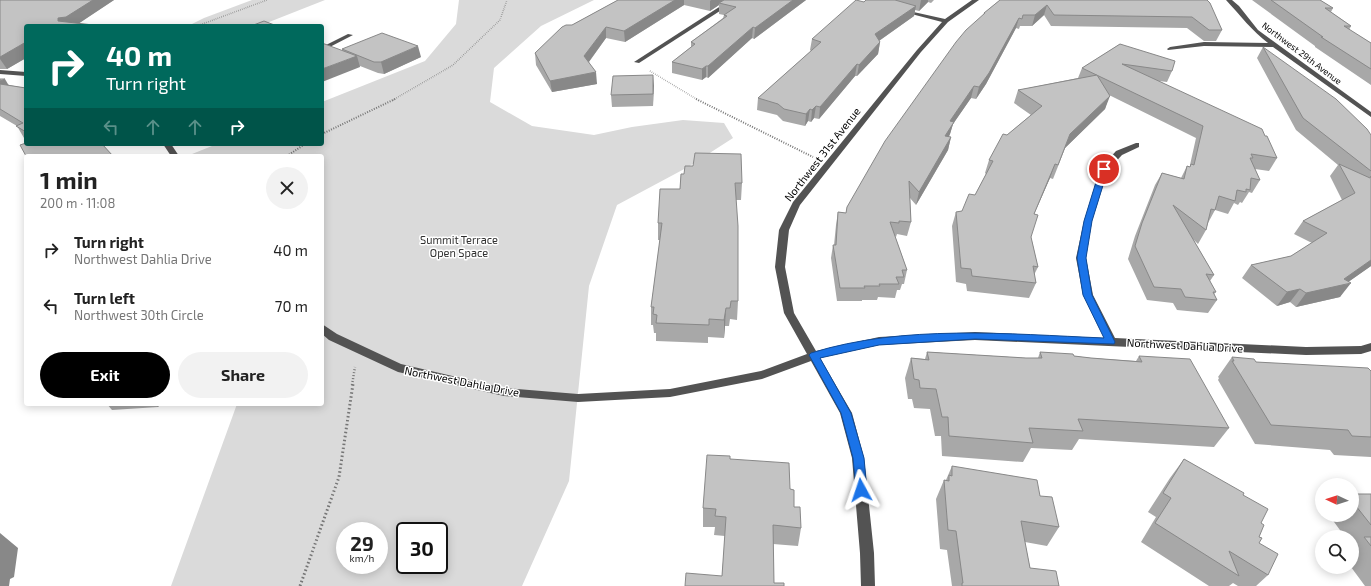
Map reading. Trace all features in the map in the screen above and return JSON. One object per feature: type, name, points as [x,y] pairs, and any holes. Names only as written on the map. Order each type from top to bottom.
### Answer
[{"type":"street","points":[[637,62],[734,0]]},
{"type":"street","name":"Northwest 31st Avenue","points":[[868,586],[867,553],[858,458],[846,413],[789,313],[780,267],[784,230],[796,204],[919,51],[946,21],[976,0]]},
{"type":"street","name":"Northwest 29th Avenue","points":[[1229,0],[1237,7],[1256,31],[1371,114]]},
{"type":"street","points":[[893,8],[946,21]]},
{"type":"street","points":[[324,48],[350,35]]},
{"type":"street","points":[[1170,49],[1204,44],[1274,45]]},
{"type":"street","points":[[0,72],[24,74]]},
{"type":"street","points":[[1110,342],[1088,295],[1081,258],[1088,221],[1104,169],[1119,153],[1136,145]]},
{"type":"street","name":"Northwest Dahlia Drive","points":[[324,330],[333,337],[398,368],[504,392],[578,398],[670,394],[762,375],[814,355],[879,342],[975,336],[1306,352],[1361,350],[1371,347]]},
{"type":"path","points":[[202,24],[267,0]]},
{"type":"path","points":[[324,133],[385,105],[453,65],[500,20],[508,0]]},
{"type":"path","points":[[637,62],[686,94],[767,136],[828,164]]},
{"type":"path","points":[[290,154],[302,146]]},
{"type":"path","points":[[300,586],[340,477],[358,349]]},
{"type":"green space","points":[[252,0],[325,0],[264,24],[192,24]]},
{"type":"green space","name":"Summit Terrace Open Space","points":[[459,0],[594,0],[541,26],[494,68],[490,102],[532,126],[594,135],[632,127],[683,120],[724,123],[733,138],[688,167],[617,205],[589,286],[569,481],[522,586],[171,586],[236,406],[324,406],[324,154],[192,154],[212,146],[324,146],[324,101],[425,61],[456,24]]},
{"type":"building","points":[[0,0],[93,0],[66,17],[58,18],[58,21],[84,24],[24,24],[24,43],[0,57]]},
{"type":"building","points":[[618,0],[675,0],[624,31],[606,27],[584,56],[596,72],[550,81],[535,53],[562,27],[572,25]]},
{"type":"building","points":[[724,0],[793,0],[755,28],[753,27],[708,66],[702,69],[672,62],[695,44],[691,42],[727,16],[724,15],[736,7],[719,3]]},
{"type":"building","points":[[856,0],[864,2],[866,0],[895,0],[916,6],[875,34],[880,42],[859,65],[857,64],[820,107],[816,106],[812,110],[810,109],[806,114],[784,109],[778,104],[758,98],[821,42],[812,39]]},
{"type":"building","points":[[1000,0],[1207,0],[1210,3],[1222,30],[1209,30],[1192,17],[1054,15],[1047,5],[1035,15],[1023,15],[1022,19],[1019,18],[989,73],[979,87],[974,86],[950,121],[954,122],[945,136],[951,137],[919,192],[909,181],[911,222],[890,222],[907,270],[902,270],[904,277],[896,277],[899,284],[879,284],[880,286],[864,286],[865,288],[840,288],[833,245],[836,245],[838,212],[846,213],[847,207],[885,141],[956,42],[966,30]]},
{"type":"building","points":[[1271,0],[1320,0],[1333,8],[1325,8],[1351,26],[1344,26],[1371,43],[1371,69],[1321,37],[1323,37]]},
{"type":"building","points":[[264,21],[272,24],[256,24]]},
{"type":"building","points":[[382,33],[418,46],[381,62],[374,62],[342,49]]},
{"type":"building","points":[[324,44],[357,56],[324,68]]},
{"type":"building","points":[[1120,44],[1175,61],[1172,71],[1122,64],[1262,129],[1265,136],[1267,136],[1277,158],[1251,154],[1253,158],[1250,158],[1260,180],[1251,178],[1250,190],[1246,189],[1246,192],[1237,190],[1235,201],[1219,196],[1215,210],[1211,209],[1206,230],[1173,205],[1214,275],[1206,274],[1216,292],[1213,292],[1217,300],[1185,297],[1181,289],[1154,287],[1135,246],[1142,223],[1162,173],[1184,179],[1187,166],[1190,167],[1191,164],[1194,165],[1203,126],[1082,68]]},
{"type":"building","points":[[1263,47],[1336,99],[1367,129],[1371,135],[1371,171],[1303,118]]},
{"type":"building","points":[[653,75],[653,94],[611,95],[613,76]]},
{"type":"building","points":[[1097,75],[1110,96],[1070,134],[1058,165],[1055,164],[1034,214],[1038,215],[1031,237],[1038,267],[1033,266],[1036,283],[972,276],[971,269],[961,268],[956,212],[962,211],[969,194],[975,195],[993,161],[989,160],[1003,134],[1007,135],[1042,106],[1018,90]]},
{"type":"building","points":[[0,84],[24,88],[24,131],[16,126],[23,123],[0,109]]},
{"type":"building","points":[[24,144],[24,146],[104,146],[111,154],[25,154],[20,145]]},
{"type":"building","points":[[695,153],[741,154],[742,183],[735,183],[738,226],[738,301],[731,301],[730,308],[726,308],[724,320],[709,319],[709,325],[656,323],[657,315],[653,314],[654,307],[651,307],[662,223],[658,223],[660,189],[680,189],[681,174],[684,174],[685,166],[693,166]]},
{"type":"building","points":[[1339,164],[1370,178],[1371,176],[1371,260],[1344,279],[1351,283],[1306,293],[1300,289],[1287,292],[1251,265],[1291,256],[1327,233],[1303,221],[1355,193]]},
{"type":"building","points":[[927,352],[1042,358],[1040,352],[1073,354],[1074,356],[1091,358],[1142,362],[1139,356],[1190,359],[1229,428],[1078,419],[1083,431],[1029,428],[1033,443],[949,436],[948,417],[942,417],[936,389],[920,388],[919,380],[914,379],[911,358],[929,360]]},
{"type":"building","points":[[1232,357],[1254,359],[1256,362],[1368,368],[1371,371],[1371,437],[1352,436],[1348,430],[1271,425],[1232,361],[1234,361]]},
{"type":"building","points":[[707,455],[730,456],[730,459],[789,463],[790,489],[794,490],[794,507],[800,507],[801,528],[773,525],[774,583],[784,583],[784,586],[685,586],[686,573],[722,576],[726,517],[715,516],[716,509],[703,508]]},
{"type":"building","points":[[1184,459],[1244,493],[1243,495],[1268,509],[1261,523],[1264,525],[1259,537],[1262,538],[1259,543],[1278,554],[1268,575],[1229,551],[1239,576],[1155,523],[1171,498],[1163,493]]},
{"type":"building","points":[[952,466],[1037,480],[1040,496],[1052,497],[1059,527],[1021,521],[1030,568],[1056,571],[1059,586],[962,586],[963,583],[956,531],[948,530],[944,480],[949,481],[949,475],[952,476]]},
{"type":"building","points":[[1359,494],[1371,494],[1371,525],[1359,510]]},
{"type":"building","points":[[1364,537],[1371,537],[1371,546]]},
{"type":"route","points":[[861,490],[858,458],[846,413],[814,355],[879,342],[975,336],[1110,342],[1088,295],[1081,258],[1088,221],[1104,169]]}]
